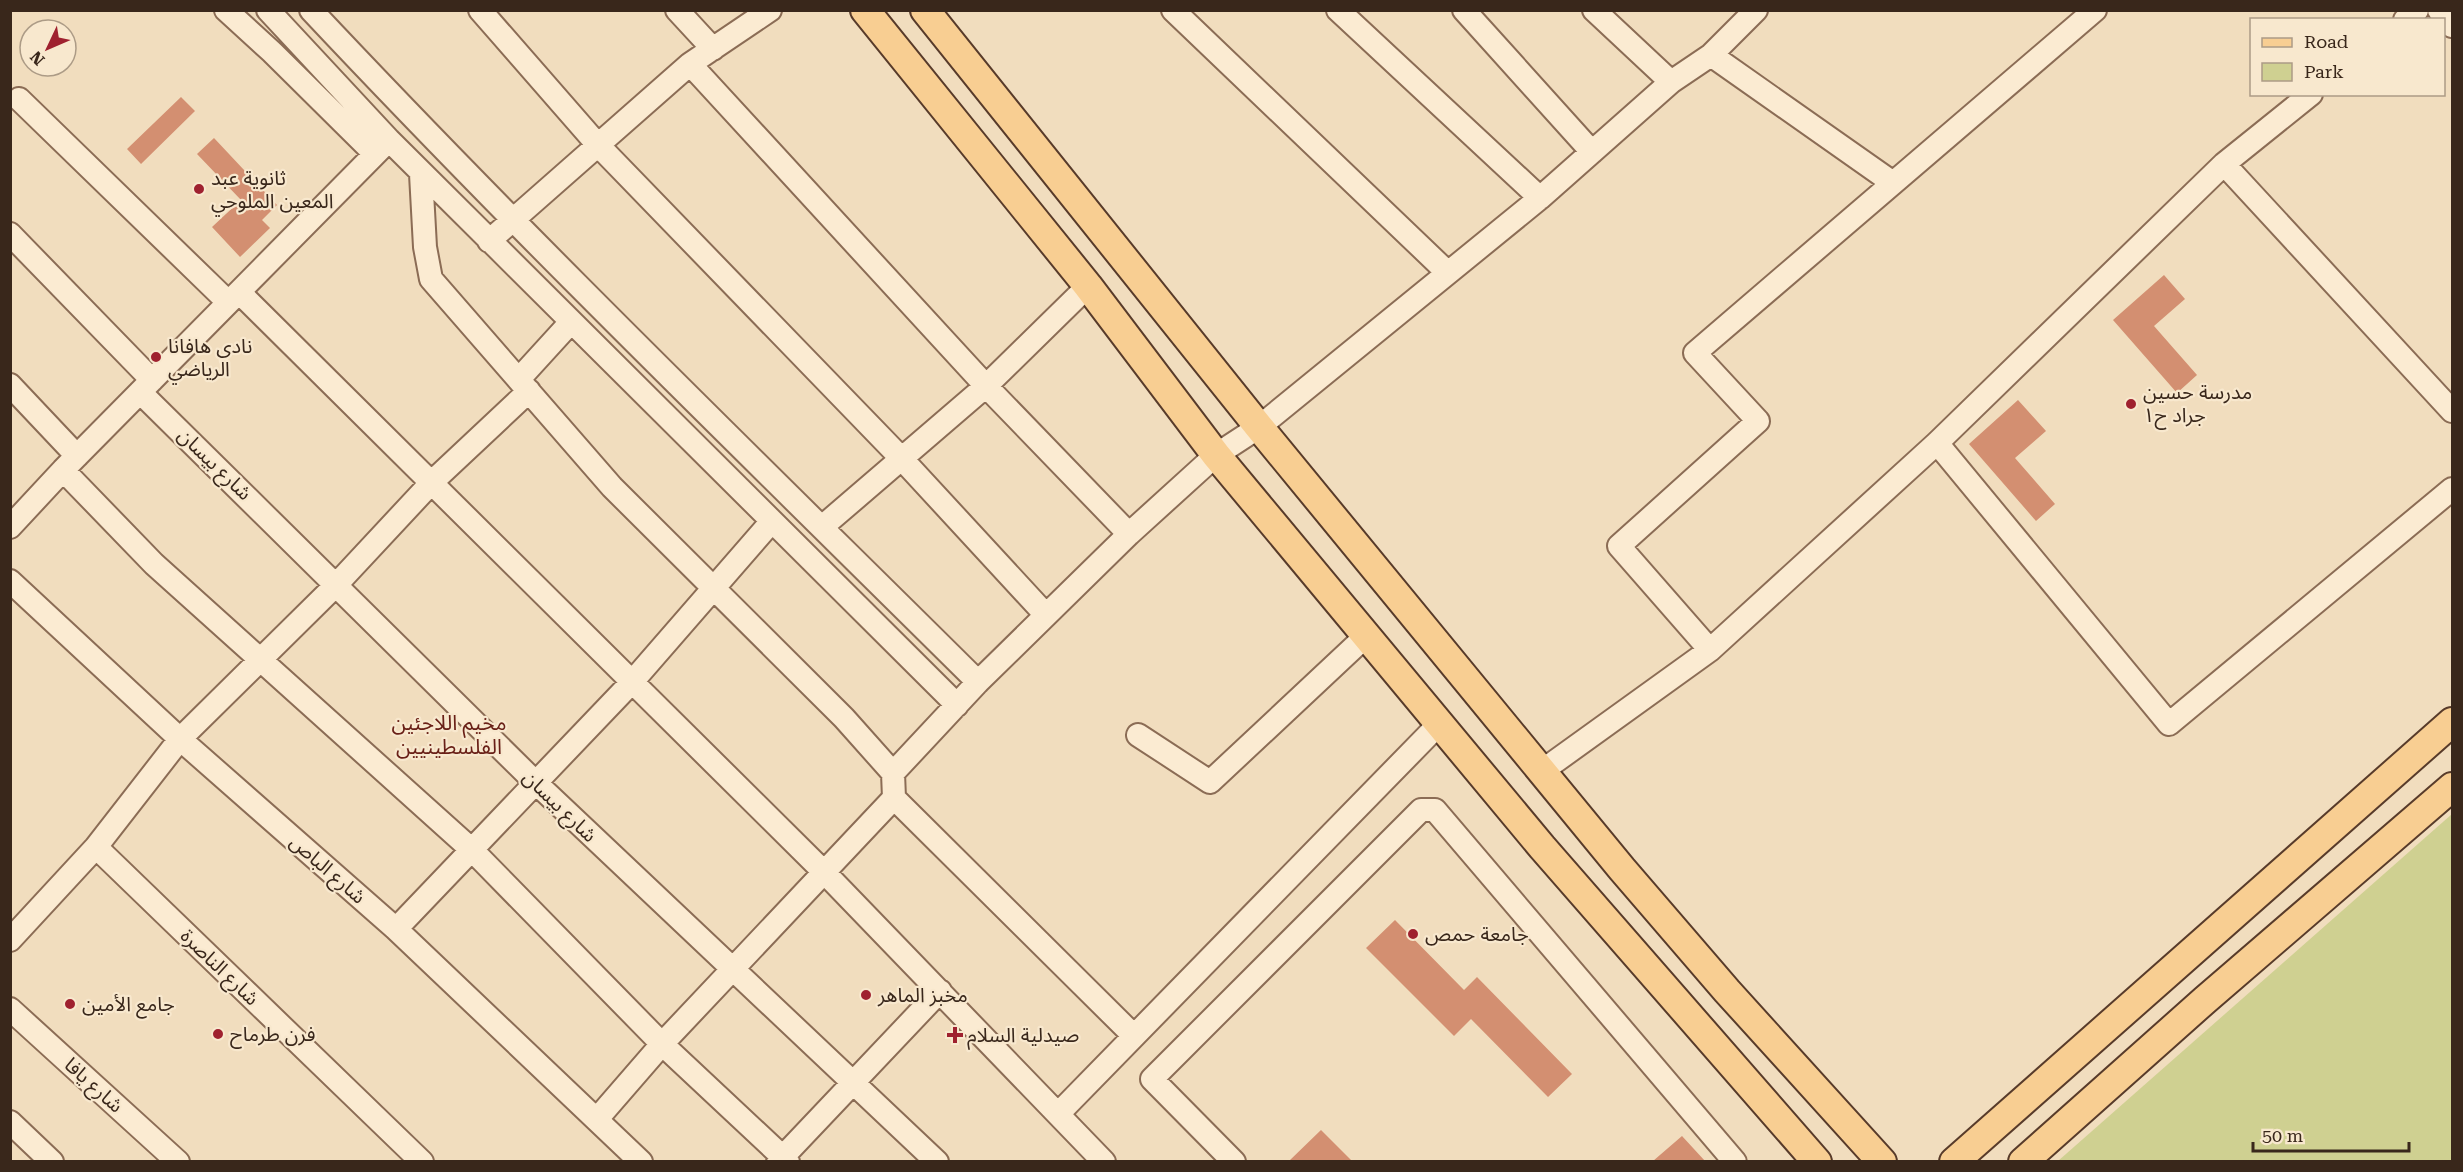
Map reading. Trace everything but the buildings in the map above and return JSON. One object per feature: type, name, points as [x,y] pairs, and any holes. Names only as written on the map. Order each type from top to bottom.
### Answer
[{"type":"main road","points":[[865,10],[1088,286],[1216,455],[1441,722],[1542,847],[1817,1161]]},
{"type":"main road","points":[[925,10],[1259,427],[1542,771],[1727,991],[1882,1161]]},
{"type":"main road","points":[[1954,1161],[2452,722]]},
{"type":"main road","points":[[2023,1161],[2452,787]]},
{"type":"street","points":[[226,10],[382,147],[422,174],[957,705]]},
{"type":"street","points":[[268,10],[382,147]]},
{"type":"street","points":[[311,10],[411,117],[978,682]]},
{"type":"street","points":[[480,10],[597,144],[902,459],[1046,614]]},
{"type":"street","points":[[677,10],[713,49]]},
{"type":"street","points":[[489,241],[690,64],[770,10]]},
{"type":"street","points":[[1173,10],[1448,273]]},
{"type":"street","points":[[1338,10],[1540,198]]},
{"type":"street","points":[[1464,10],[1592,152]]},
{"type":"street","points":[[1594,10],[1671,82]]},
{"type":"street","points":[[1710,650],[1619,546],[1758,421],[1695,353],[2095,10]]},
{"type":"street","points":[[2439,10],[2452,26]]},
{"type":"street","points":[[893,773],[978,682],[1046,614],[1216,455],[1259,427],[1540,198],[1671,82],[1711,55],[1752,12]]},
{"type":"street","points":[[1711,55],[1893,183]]},
{"type":"street","points":[[690,64],[986,386],[1129,534]]},
{"type":"street","points":[[1542,771],[1710,650],[1937,443],[2224,164],[2309,96]]},
{"type":"street","points":[[19,99],[432,482],[825,873],[1104,1161]]},
{"type":"street","points":[[10,527],[70,463],[382,147]]},
{"type":"street","points":[[2224,164],[2452,411]]},
{"type":"street","points":[[422,174],[425,247],[431,279],[612,486],[844,718],[893,773],[894,798],[1134,1036]]},
{"type":"street","name":"شارع بيسان","points":[[10,234],[146,386],[336,585],[536,783],[937,1161]]},
{"type":"street","points":[[822,527],[986,386],[1088,286]]},
{"type":"street","points":[[10,940],[96,847],[180,739],[336,585],[524,385],[572,322]]},
{"type":"street","points":[[10,385],[70,463],[154,564],[472,850],[662,1044],[783,1160],[940,991]]},
{"type":"street","points":[[1937,443],[2169,724],[2452,489]]},
{"type":"street","points":[[396,929],[632,682],[772,521]]},
{"type":"street","name":"شارع الباص","points":[[10,580],[180,739],[396,929],[641,1161]]},
{"type":"street","points":[[1138,735],[1210,782],[1367,635]]},
{"type":"street","points":[[1058,1114],[1441,722]]},
{"type":"street","points":[[597,1119],[662,1044],[894,798]]},
{"type":"street","points":[[1234,1161],[1152,1079],[1421,810],[1428,808],[1435,810],[1735,1161]]},
{"type":"street","name":"شارع الناصرة","points":[[96,847],[422,1161]]},
{"type":"street","name":"شارع يافا","points":[[10,1009],[178,1161]]},
{"type":"street","points":[[10,1122],[52,1161]]},
{"type":"green space","points":[[2452,814],[2452,1161],[2058,1161]]},
{"type":"place","name":"ثانوية عبد المعين الملوحي","points":[[199,189]]},
{"type":"place","name":"نادي هافانا الرياضي","points":[[156,357]]},
{"type":"place","name":"مدرسة حسين جراد ح١","points":[[2131,404]]},
{"type":"place","name":"جامعة حمص","points":[[1413,934]]},
{"type":"place","name":"مخبز الماهر","points":[[866,995]]},
{"type":"place","name":"جامع الأمين","points":[[70,1004]]},
{"type":"place","name":"فرن طرماح","points":[[218,1034]]},
{"type":"place","name":"صيدلية السلام","points":[[955,1035]]},
{"type":"district","name":"مخيم اللاجئين الفلسطينيين","points":[[449,735]]}]
